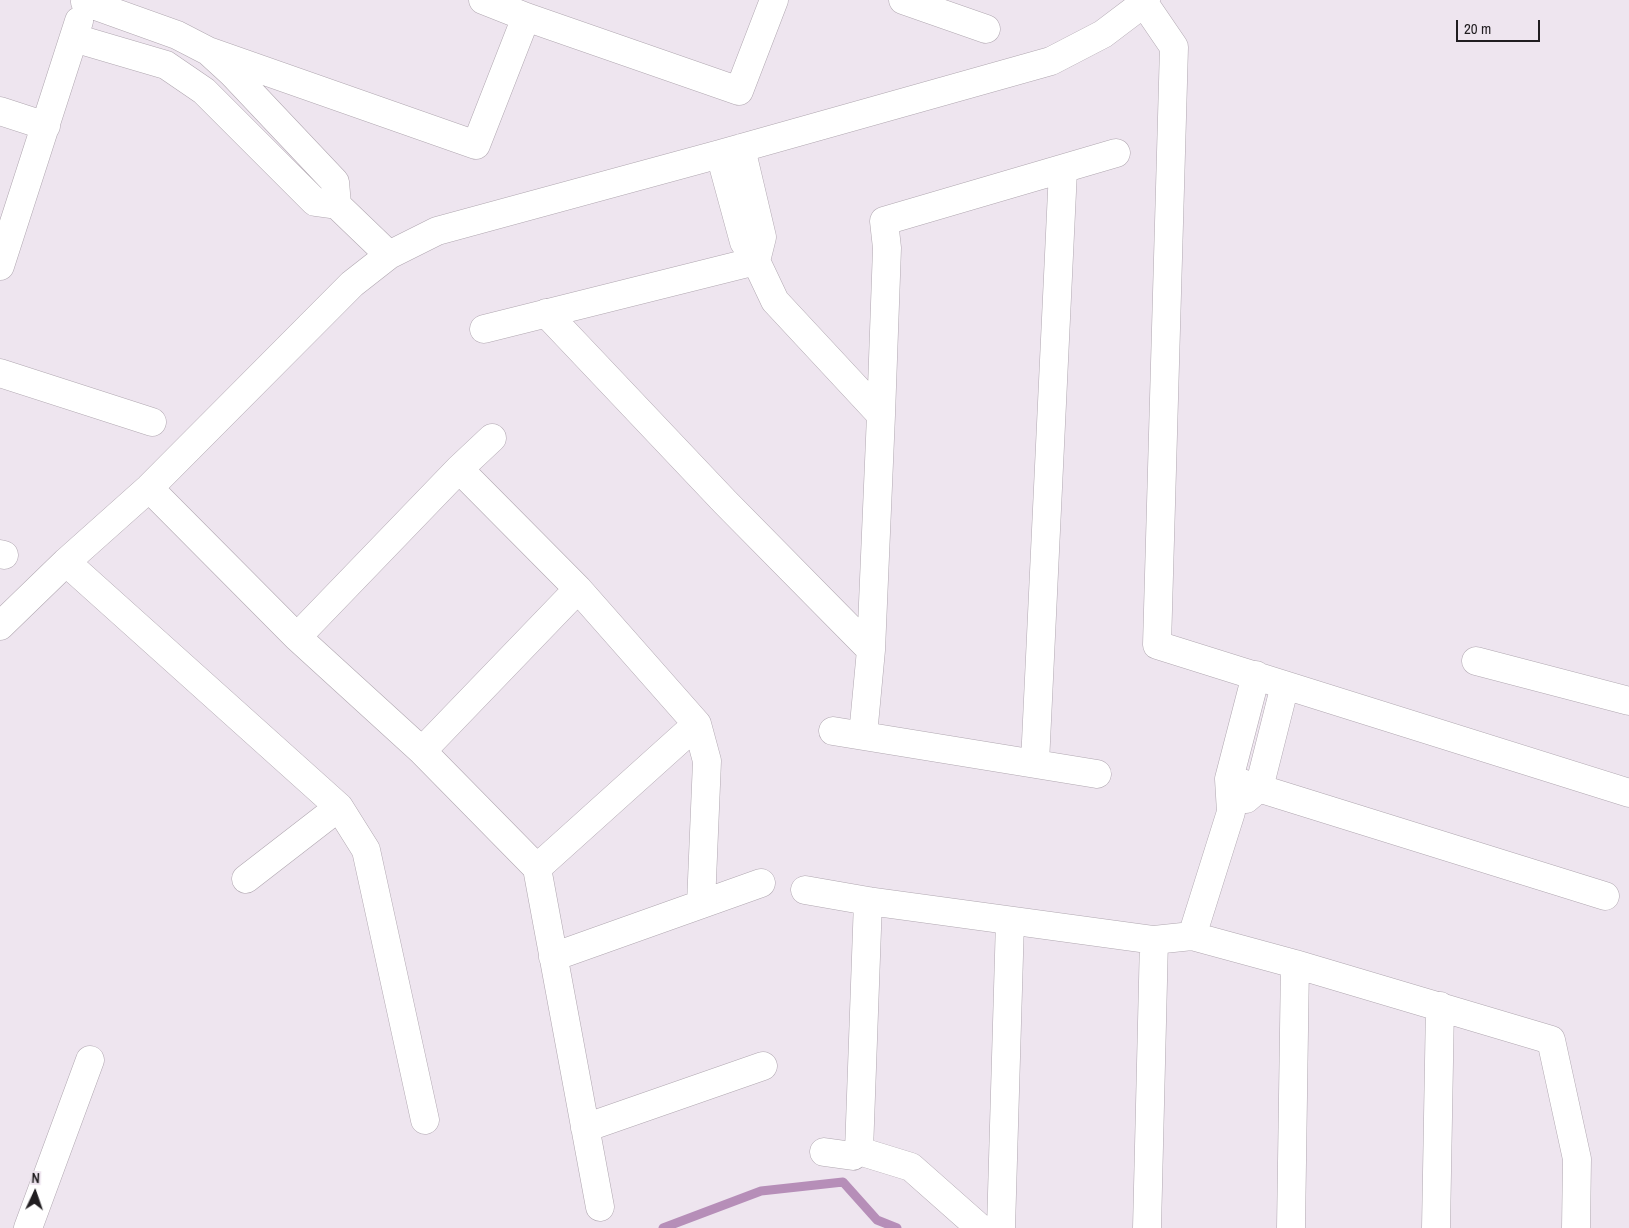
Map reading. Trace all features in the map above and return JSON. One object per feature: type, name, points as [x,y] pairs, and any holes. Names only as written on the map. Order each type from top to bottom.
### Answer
[{"type":"street","points":[[483,0],[526,17],[739,91],[774,0]]},
{"type":"street","points":[[904,0],[986,29]]},
{"type":"street","points":[[0,265],[85,1],[177,35],[249,76],[476,145],[526,17]]},
{"type":"street","points":[[0,626],[66,562],[149,488],[352,284],[388,255],[437,231],[1051,61],[1103,34],[1145,2],[1174,48],[1157,644],[1629,793]]},
{"type":"street","points":[[74,38],[166,65],[204,91],[315,202],[337,205],[388,255]]},
{"type":"street","points":[[218,106],[249,76]]},
{"type":"street","points":[[249,76],[335,182],[337,205]]},
{"type":"street","points":[[0,111],[46,126]]},
{"type":"street","points":[[730,151],[762,237],[756,261],[775,300],[881,415]]},
{"type":"street","points":[[863,735],[871,650],[881,415],[887,248],[884,221],[1116,153]]},
{"type":"street","points":[[1035,763],[1063,170]]},
{"type":"street","points":[[484,329],[756,261]]},
{"type":"street","points":[[546,313],[725,502],[871,650]]},
{"type":"street","points":[[0,373],[152,422]]},
{"type":"street","points":[[297,637],[459,469],[492,438]]},
{"type":"street","points":[[459,469],[578,589],[697,724],[707,761],[701,904]]},
{"type":"street","points":[[149,488],[297,637],[422,751],[537,868],[600,1207]]},
{"type":"street","points":[[66,562],[338,806],[366,850],[425,1120]]},
{"type":"street","points":[[422,751],[578,589]]},
{"type":"street","points":[[1476,661],[1629,701]]},
{"type":"street","points":[[1192,936],[1231,812],[1229,779],[1256,675]]},
{"type":"street","points":[[1231,812],[1259,788],[1285,685]]},
{"type":"street","points":[[537,868],[697,724]]},
{"type":"street","points":[[833,731],[1097,774]]},
{"type":"street","points":[[1229,779],[1606,896]]},
{"type":"street","points":[[246,879],[338,806]]},
{"type":"street","points":[[554,957],[761,883]]},
{"type":"street","points":[[806,890],[868,902],[1154,940],[1192,936],[1440,1006],[1551,1040],[1578,1160],[1576,1228]]},
{"type":"street","points":[[824,1152],[853,1156],[859,1151],[868,902]]},
{"type":"street","points":[[1001,1228],[1010,921]]},
{"type":"street","points":[[1147,1228],[1154,940]]},
{"type":"street","points":[[1291,1228],[1295,964]]},
{"type":"street","points":[[1436,1228],[1440,1006]]},
{"type":"street","points":[[28,1228],[90,1060]]},
{"type":"street","points":[[585,1128],[763,1066]]},
{"type":"street","points":[[859,1151],[911,1167],[980,1228]]},
{"type":"waterway","points":[[663,1228],[761,1191],[843,1182],[877,1220],[897,1228]]}]
